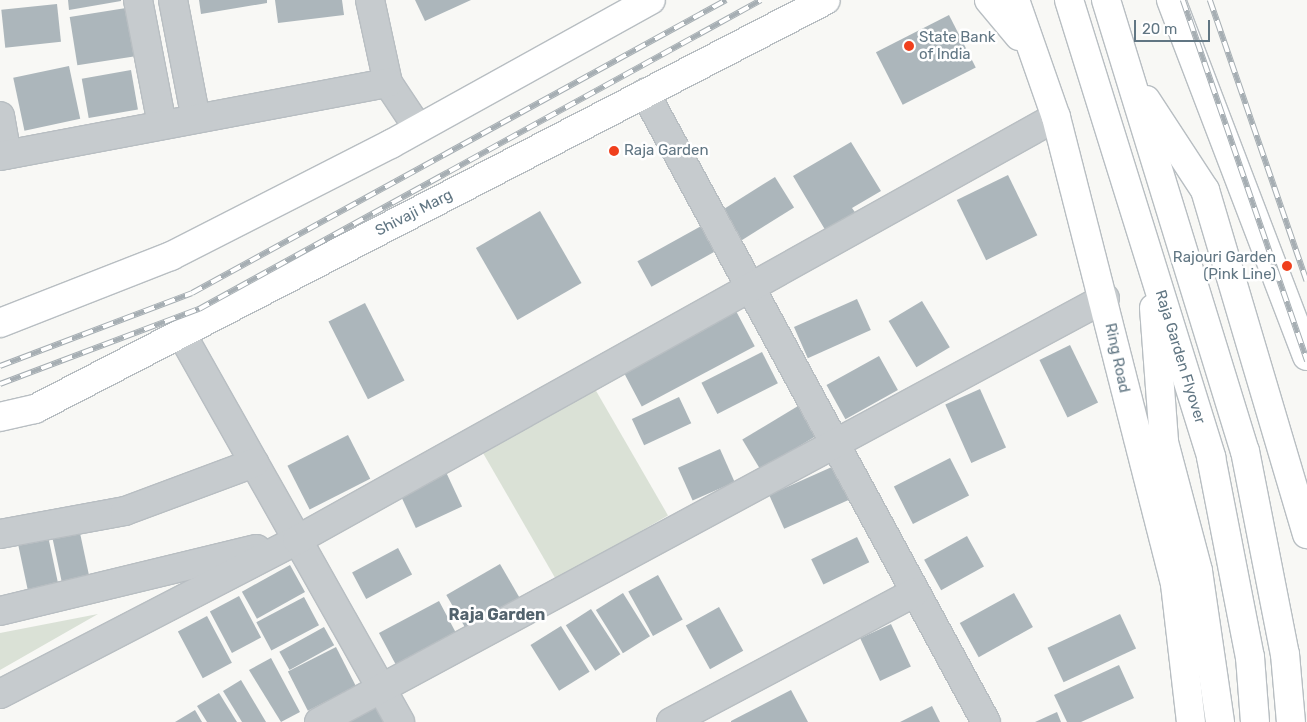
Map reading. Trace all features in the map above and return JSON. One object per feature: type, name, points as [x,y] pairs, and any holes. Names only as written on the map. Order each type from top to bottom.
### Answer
[{"type":"main road","points":[[0,323],[171,256],[418,128],[652,0]]},
{"type":"main road","name":"Shivaji Marg","points":[[0,416],[35,409],[826,0]]},
{"type":"main road","points":[[989,0],[1036,60]]},
{"type":"main road","name":"Ring Road","points":[[1015,0],[1056,117],[1105,298],[1176,584],[1191,722]]},
{"type":"main road","name":"Raja Garden Flyover","points":[[1069,0],[1211,457],[1250,657],[1255,722]]},
{"type":"main road","points":[[1106,0],[1245,451],[1285,654],[1291,722]]},
{"type":"main road","points":[[1171,0],[1307,356]]},
{"type":"main road","points":[[1184,0],[1187,46]]},
{"type":"main road","points":[[1128,74],[1206,190],[1307,534]]},
{"type":"main road","points":[[1152,264],[1164,442],[1198,571],[1220,722]]},
{"type":"street","points":[[138,0],[162,125]]},
{"type":"street","points":[[173,0],[196,119]]},
{"type":"street","points":[[370,0],[388,82],[418,128]]},
{"type":"street","points":[[0,116],[4,155],[388,82]]},
{"type":"street","points":[[645,93],[986,722]]},
{"type":"street","points":[[0,694],[297,540],[748,286],[1056,117]]},
{"type":"street","points":[[319,722],[1105,298]]},
{"type":"street","points":[[181,333],[400,722]]},
{"type":"street","points":[[0,534],[125,512],[254,463]]},
{"type":"street","points":[[0,611],[297,540]]},
{"type":"street","points":[[671,722],[915,592]]},
{"type":"shaded area","points":[[595,389],[668,515],[556,580],[483,453]]},
{"type":"shaded area","points":[[98,614],[0,670],[0,633]]},
{"type":"building","points":[[68,0],[121,0],[121,1],[69,10]]},
{"type":"building","points":[[199,0],[267,0],[267,3],[201,14]]},
{"type":"building","points":[[275,0],[342,0],[344,15],[278,23]]},
{"type":"building","points":[[415,0],[471,0],[425,21]]},
{"type":"building","points":[[57,4],[61,42],[5,48],[1,10]]},
{"type":"building","points":[[126,8],[134,56],[77,65],[70,17]]},
{"type":"building","points":[[949,15],[976,68],[903,105],[876,52]]},
{"type":"building","points":[[69,66],[80,119],[24,131],[13,78]]},
{"type":"building","points":[[131,70],[138,109],[89,118],[82,79]]},
{"type":"building","points":[[851,142],[881,191],[852,208],[857,215],[827,233],[793,176]]},
{"type":"building","points":[[1008,175],[1037,235],[986,260],[957,200]]},
{"type":"building","points":[[775,177],[794,208],[740,241],[721,211]]},
{"type":"building","points":[[540,211],[582,283],[517,320],[476,248]]},
{"type":"building","points":[[703,225],[717,250],[651,287],[637,261]]},
{"type":"building","points":[[857,299],[871,330],[808,358],[794,327]]},
{"type":"building","points":[[922,301],[950,347],[916,367],[889,321]]},
{"type":"building","points":[[365,303],[404,381],[368,399],[328,322]]},
{"type":"building","points":[[736,311],[755,346],[642,406],[623,371]]},
{"type":"building","points":[[1070,345],[1098,403],[1067,417],[1039,360]]},
{"type":"building","points":[[762,352],[778,383],[717,414],[701,383]]},
{"type":"building","points":[[879,356],[898,390],[845,419],[827,385]]},
{"type":"building","points":[[980,389],[1006,447],[971,463],[945,404]]},
{"type":"building","points":[[679,397],[691,423],[644,445],[632,419]]},
{"type":"building","points":[[798,406],[816,436],[760,469],[742,439]]},
{"type":"building","points":[[348,435],[370,479],[310,510],[287,466]]},
{"type":"building","points":[[720,449],[735,482],[693,501],[678,468]]},
{"type":"building","points":[[950,458],[969,495],[913,524],[894,487]]},
{"type":"building","points":[[834,466],[849,500],[784,529],[769,495]]},
{"type":"building","points":[[446,472],[462,506],[416,528],[400,494]]},
{"type":"building","points":[[80,533],[91,586],[64,592],[53,539]]},
{"type":"building","points":[[48,536],[59,589],[29,595],[18,542]]},
{"type":"building","points":[[967,536],[984,567],[941,590],[924,560]]},
{"type":"building","points":[[857,537],[869,562],[823,585],[811,559]]},
{"type":"building","points":[[398,548],[412,574],[366,599],[352,572]]},
{"type":"building","points":[[500,564],[521,600],[467,631],[446,595]]},
{"type":"building","points":[[290,565],[305,592],[257,619],[242,592]]},
{"type":"building","points":[[658,575],[683,620],[653,636],[628,591]]},
{"type":"building","points":[[623,593],[650,636],[623,653],[596,610]]},
{"type":"building","points":[[1014,593],[1033,627],[979,657],[960,623]]},
{"type":"building","points":[[239,596],[261,637],[232,653],[210,611]]},
{"type":"building","points":[[304,597],[319,625],[271,651],[256,622]]},
{"type":"building","points":[[439,601],[458,636],[398,668],[379,633]]},
{"type":"building","points":[[719,607],[743,651],[710,669],[686,625]]},
{"type":"building","points":[[591,609],[620,654],[595,671],[566,625]]},
{"type":"building","points":[[1120,614],[1136,648],[1064,682],[1047,648]]},
{"type":"building","points":[[207,616],[232,663],[203,678],[178,631]]},
{"type":"building","points":[[891,624],[911,667],[880,681],[860,638]]},
{"type":"building","points":[[561,626],[590,672],[559,691],[530,645]]},
{"type":"building","points":[[324,627],[334,645],[290,670],[279,652]]},
{"type":"building","points":[[336,647],[356,686],[308,711],[288,672]]},
{"type":"building","points":[[271,658],[300,712],[281,722],[249,670]]},
{"type":"building","points":[[1119,665],[1134,698],[1081,722],[1067,722],[1054,695]]},
{"type":"building","points":[[241,680],[266,722],[242,722],[223,691]]},
{"type":"building","points":[[791,690],[808,722],[731,722],[731,721]]},
{"type":"building","points":[[219,693],[237,722],[207,722],[197,706]]},
{"type":"building","points":[[376,706],[384,722],[343,722]]},
{"type":"building","points":[[932,706],[940,722],[900,722]]},
{"type":"building","points":[[195,710],[202,722],[175,722]]},
{"type":"building","points":[[1057,712],[1061,722],[1035,722]]},
{"type":"railway","points":[[0,366],[192,293],[726,0]]},
{"type":"railway","points":[[0,384],[199,309],[761,0]]},
{"type":"railway","points":[[1183,0],[1307,361]]},
{"type":"railway","points":[[1210,0],[1307,281]]},
{"type":"place","name":"State Bank of India","points":[[909,46]]},
{"type":"place","name":"Raja Garden","points":[[614,151]]},
{"type":"place","name":"Rajouri Garden (Pink Line)","points":[[1287,266]]},
{"type":"district","name":"Raja Garden","points":[[497,615]]}]
